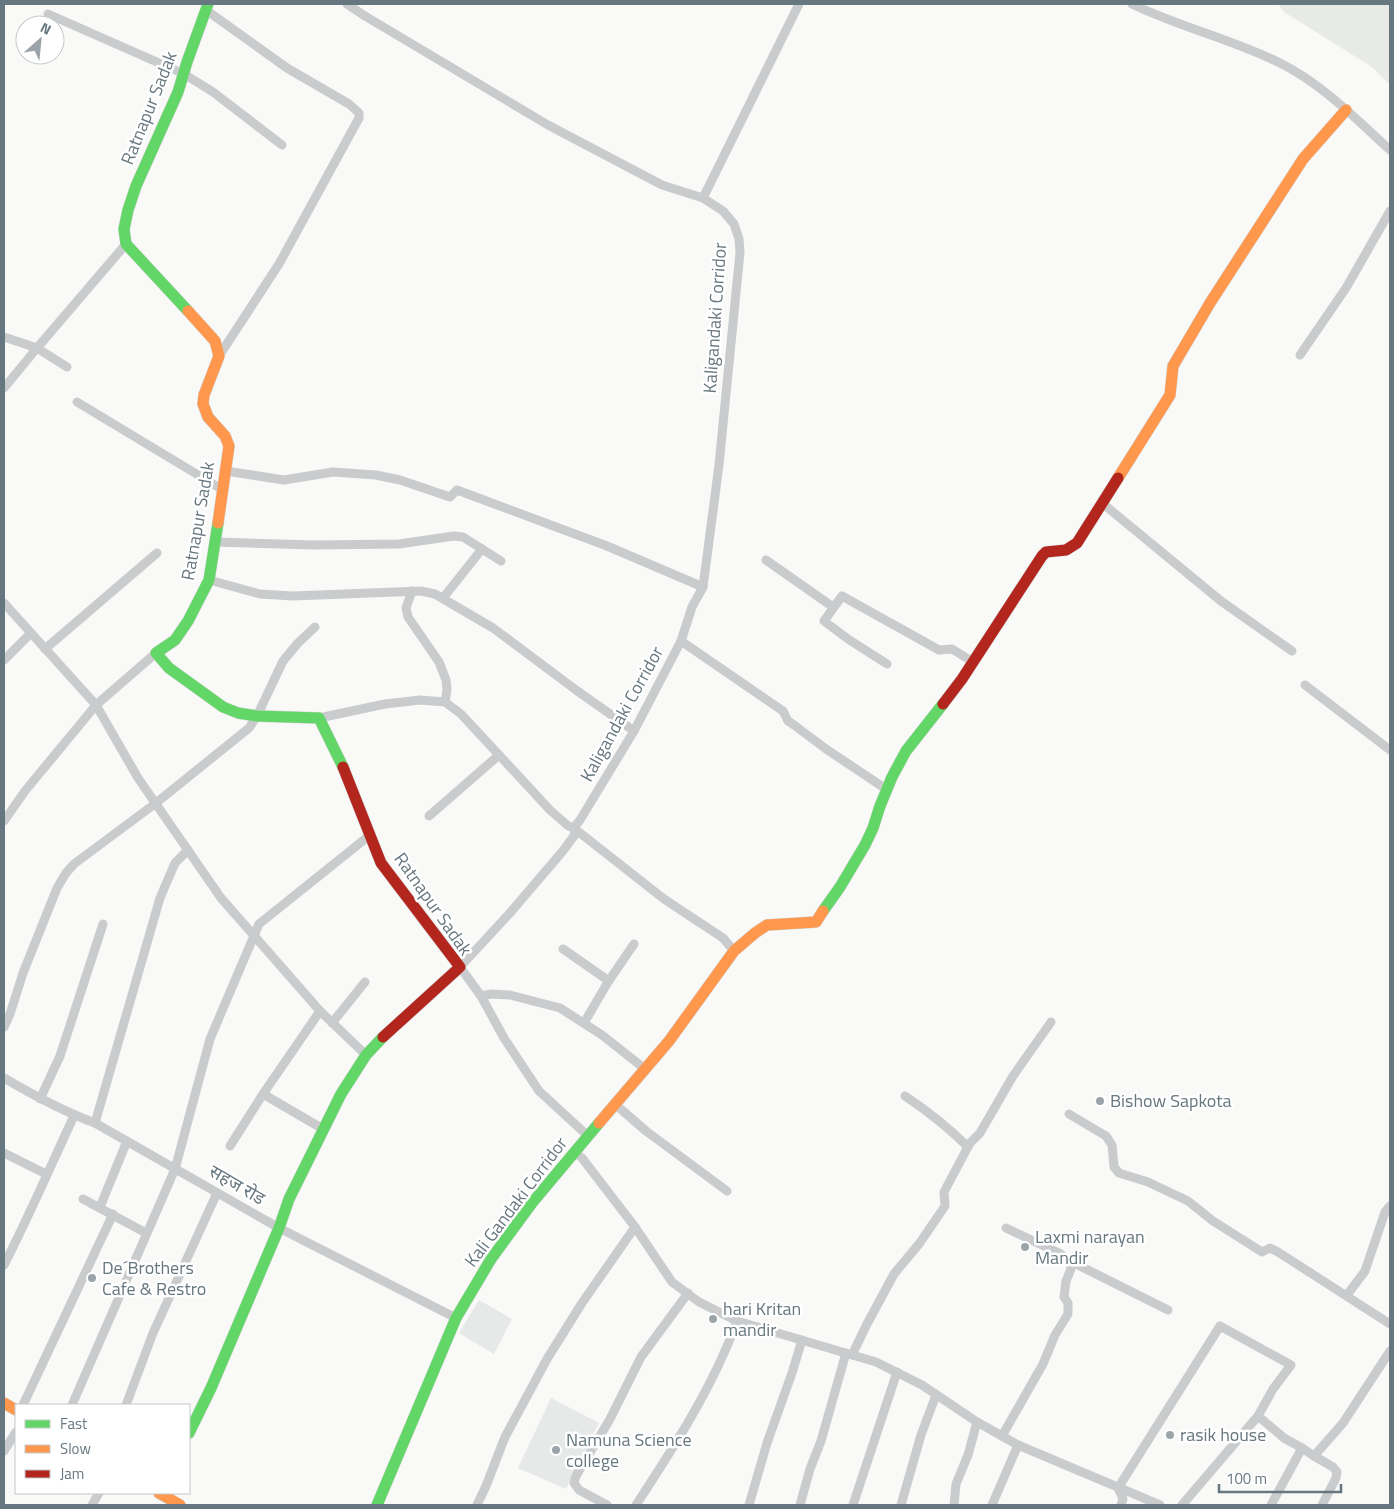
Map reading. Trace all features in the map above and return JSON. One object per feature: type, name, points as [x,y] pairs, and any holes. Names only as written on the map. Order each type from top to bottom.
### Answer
[{"type":"main road","name":"Ratnapur Sadak","points":[[126,244],[124,229],[136,186],[178,92],[207,7]]},
{"type":"main road","points":[[886,790],[906,751],[962,679],[1042,556],[1046,552],[1062,552],[1077,543],[1170,395],[1173,366],[1210,303],[1303,159],[1346,110]]},
{"type":"main road","points":[[126,244],[208,332],[214,341],[219,356]]},
{"type":"main road","name":"Ratnapur Sadak","points":[[156,653],[175,640],[180,634],[209,580],[229,446],[225,436],[208,417],[203,404],[204,395],[219,356]]},
{"type":"main road","points":[[156,653],[168,668],[223,706],[238,713],[257,716],[319,718]]},
{"type":"main road","name":"Ratnapur Sadak","points":[[190,1432],[211,1388],[279,1228],[289,1199],[341,1094],[366,1055],[460,967],[381,863],[344,769],[319,718]]},
{"type":"main road","name":"Kali Gandaki Corridor","points":[[377,1505],[456,1318],[494,1255],[532,1203],[668,1042],[734,951],[755,933],[767,926],[816,922],[865,845],[886,790]]},
{"type":"main road","points":[[4,1403],[15,1409]]},
{"type":"main road","points":[[163,1494],[180,1505]]},
{"type":"street","name":"Kaligandaki Corridor","points":[[347,4],[548,125],[662,185],[702,198],[723,211],[734,224],[739,239],[740,252],[719,465],[703,588],[692,607],[680,641],[634,731],[576,825],[574,836],[509,914],[460,967]]},
{"type":"street","points":[[702,198],[799,4]]},
{"type":"street","points":[[1132,4],[1282,63],[1296,71],[1337,102],[1390,150]]},
{"type":"street","points":[[207,7],[287,68],[349,104],[359,113],[359,118],[279,264],[219,356]]},
{"type":"street","points":[[48,14],[184,74],[213,92],[282,145]]},
{"type":"street","points":[[1300,355],[1346,288],[1390,211]]},
{"type":"street","points":[[4,388],[126,244]]},
{"type":"street","points":[[4,337],[37,348],[68,367]]},
{"type":"street","points":[[76,402],[223,490]]},
{"type":"street","points":[[226,471],[284,480],[333,472],[376,475],[400,480],[450,497],[457,490],[607,546],[703,588]]},
{"type":"street","points":[[1102,503],[1221,601],[1292,651]]},
{"type":"street","points":[[215,542],[314,545],[399,544],[454,536],[463,537],[501,560]]},
{"type":"street","points":[[443,598],[482,549]]},
{"type":"street","points":[[45,649],[157,553]]},
{"type":"street","points":[[766,560],[833,607]]},
{"type":"street","points":[[209,580],[260,594],[293,596],[412,591],[436,594],[494,628],[634,731]]},
{"type":"street","points":[[412,591],[406,608],[408,617],[439,662],[446,680],[445,702]]},
{"type":"street","points":[[887,664],[824,621],[842,596],[939,650],[952,649],[973,662]]},
{"type":"street","points":[[4,603],[96,705],[138,778],[221,898],[253,937],[320,1011],[366,1055]]},
{"type":"street","points":[[4,1027],[57,888],[66,873],[74,864],[156,803],[249,728],[257,716],[283,661],[315,626]]},
{"type":"street","points":[[4,660],[31,633]]},
{"type":"street","points":[[680,641],[783,711],[788,721],[886,790]]},
{"type":"street","points":[[4,820],[25,791],[96,705],[156,653]]},
{"type":"street","points":[[1305,685],[1390,750]]},
{"type":"street","points":[[319,718],[385,704],[420,700],[445,702],[461,714],[550,810],[567,825],[575,829],[664,900],[722,938],[734,951]]},
{"type":"street","points":[[429,816],[499,755]]},
{"type":"street","points":[[72,1404],[175,1169],[210,1039],[259,924],[370,835]]},
{"type":"street","points":[[95,1123],[160,898],[175,863],[188,850]]},
{"type":"street","points":[[40,1099],[60,1056],[103,924]]},
{"type":"street","points":[[584,1023],[634,944]]},
{"type":"street","points":[[563,949],[609,981]]},
{"type":"street","points":[[460,967],[481,996],[504,1038],[539,1091],[588,1136]]},
{"type":"street","points":[[332,1023],[365,982]]},
{"type":"street","points":[[481,996],[491,994],[510,995],[560,1008],[602,1035],[645,1069]]},
{"type":"street","points":[[230,1146],[320,1011]]},
{"type":"street","points":[[800,1505],[810,1469],[849,1354],[894,1274],[919,1244],[945,1206],[944,1192],[968,1147],[980,1133],[1014,1076],[1051,1022]]},
{"type":"street","name":"सहज रोड","points":[[4,1078],[74,1116],[95,1123],[279,1228],[456,1318]]},
{"type":"street","points":[[263,1094],[323,1129]]},
{"type":"street","points":[[905,1096],[946,1125],[968,1147]]},
{"type":"street","points":[[616,1105],[646,1131],[727,1191]]},
{"type":"street","points":[[1069,1114],[1106,1136],[1112,1145],[1114,1167],[1119,1173],[1148,1182],[1188,1201],[1214,1221],[1262,1252],[1270,1248],[1390,1324]]},
{"type":"street","points":[[4,1265],[74,1116]]},
{"type":"street","points":[[100,1207],[127,1141]]},
{"type":"street","points":[[574,1152],[582,1158],[635,1227],[672,1282],[699,1302],[737,1321],[876,1362],[936,1395],[1018,1446],[1159,1505]]},
{"type":"street","points":[[4,1153],[46,1174]]},
{"type":"street","points":[[126,1404],[153,1332],[217,1193]]},
{"type":"street","points":[[83,1199],[146,1233]]},
{"type":"street","points":[[1347,1295],[1364,1271],[1385,1212],[1390,1206]]},
{"type":"street","points":[[22,1404],[113,1214]]},
{"type":"street","points":[[477,1505],[505,1437],[547,1359],[582,1303],[635,1227]]},
{"type":"street","points":[[1006,1228],[1059,1253],[1070,1261],[1168,1310]]},
{"type":"street","points":[[1002,1436],[1043,1364],[1055,1336],[1068,1314],[1068,1303],[1064,1297],[1066,1280],[1071,1269],[1070,1261]]},
{"type":"street","points":[[607,1505],[579,1490],[574,1483],[576,1476],[610,1418],[642,1357],[688,1293]]},
{"type":"street","points":[[636,1505],[672,1450],[726,1350],[737,1321]]},
{"type":"street","points":[[1118,1488],[1220,1326],[1291,1365],[1273,1389],[1258,1416],[1182,1505]]},
{"type":"street","points":[[749,1505],[767,1443],[802,1340]]},
{"type":"street","points":[[1314,1456],[1342,1423],[1390,1351]]},
{"type":"street","points":[[853,1505],[896,1372]]},
{"type":"street","points":[[901,1505],[918,1442],[936,1395]]},
{"type":"street","points":[[1258,1416],[1284,1438],[1333,1466],[1337,1472],[1336,1478],[1322,1505]]},
{"type":"street","points":[[954,1505],[956,1484],[968,1455],[977,1422]]},
{"type":"street","points":[[4,1451],[15,1434]]},
{"type":"street","points":[[992,1505],[1018,1446]]},
{"type":"street","points":[[1271,1505],[1302,1448]]},
{"type":"street","points":[[1118,1488],[1123,1498],[1121,1505]]},
{"type":"street","points":[[92,1505],[98,1494]]},
{"type":"shaded area","points":[[1278,4],[1390,4],[1390,85],[1372,67],[1284,12]]},
{"type":"shaded area","points":[[479,1300],[512,1319],[494,1354],[459,1333]]},
{"type":"shaded area","name":"Namuna Science college","points":[[551,1398],[599,1423],[566,1489],[518,1468]]},
{"type":"traffic: fast","points":[[188,311],[126,244],[124,229],[136,186],[178,92],[208,4]]},
{"type":"traffic: fast","points":[[218,523],[209,580],[188,621],[175,640],[156,653],[169,668],[223,707],[238,713],[257,716],[319,718],[343,767]]},
{"type":"traffic: fast","points":[[823,911],[865,845],[892,777],[906,751],[943,704]]},
{"type":"traffic: fast","points":[[190,1431],[211,1388],[279,1228],[289,1199],[341,1094],[366,1055],[383,1037]]},
{"type":"traffic: fast","points":[[377,1505],[456,1318],[491,1259],[532,1203],[599,1123]]},
{"type":"traffic: slow","points":[[1118,478],[1170,395],[1173,366],[1210,303],[1303,159],[1346,110]]},
{"type":"traffic: slow","points":[[188,311],[215,341],[219,356],[204,395],[203,404],[208,417],[225,436],[229,446],[218,523]]},
{"type":"traffic: slow","points":[[599,1123],[669,1041],[734,951],[767,925],[816,922],[823,911]]},
{"type":"traffic: slow","points":[[4,1403],[15,1409]]},
{"type":"traffic: slow","points":[[161,1494],[180,1505]]},
{"type":"traffic: jam","points":[[943,704],[962,679],[1042,556],[1046,552],[1066,550],[1077,543],[1118,478]]},
{"type":"traffic: jam","points":[[343,767],[381,863],[460,967],[383,1037]]},
{"type":"place","name":"Bishow Sapkota","points":[[1100,1101]]},
{"type":"place","name":"Laxmi narayan Mandir","points":[[1025,1247]]},
{"type":"place","name":"De´Brothers Cafe & Restro","points":[[92,1278]]},
{"type":"place","name":"hari Kritan mandir","points":[[713,1319]]},
{"type":"place","name":"rasik house","points":[[1170,1435]]},
{"type":"place","name":"Namuna Science college","points":[[556,1450]]}]
